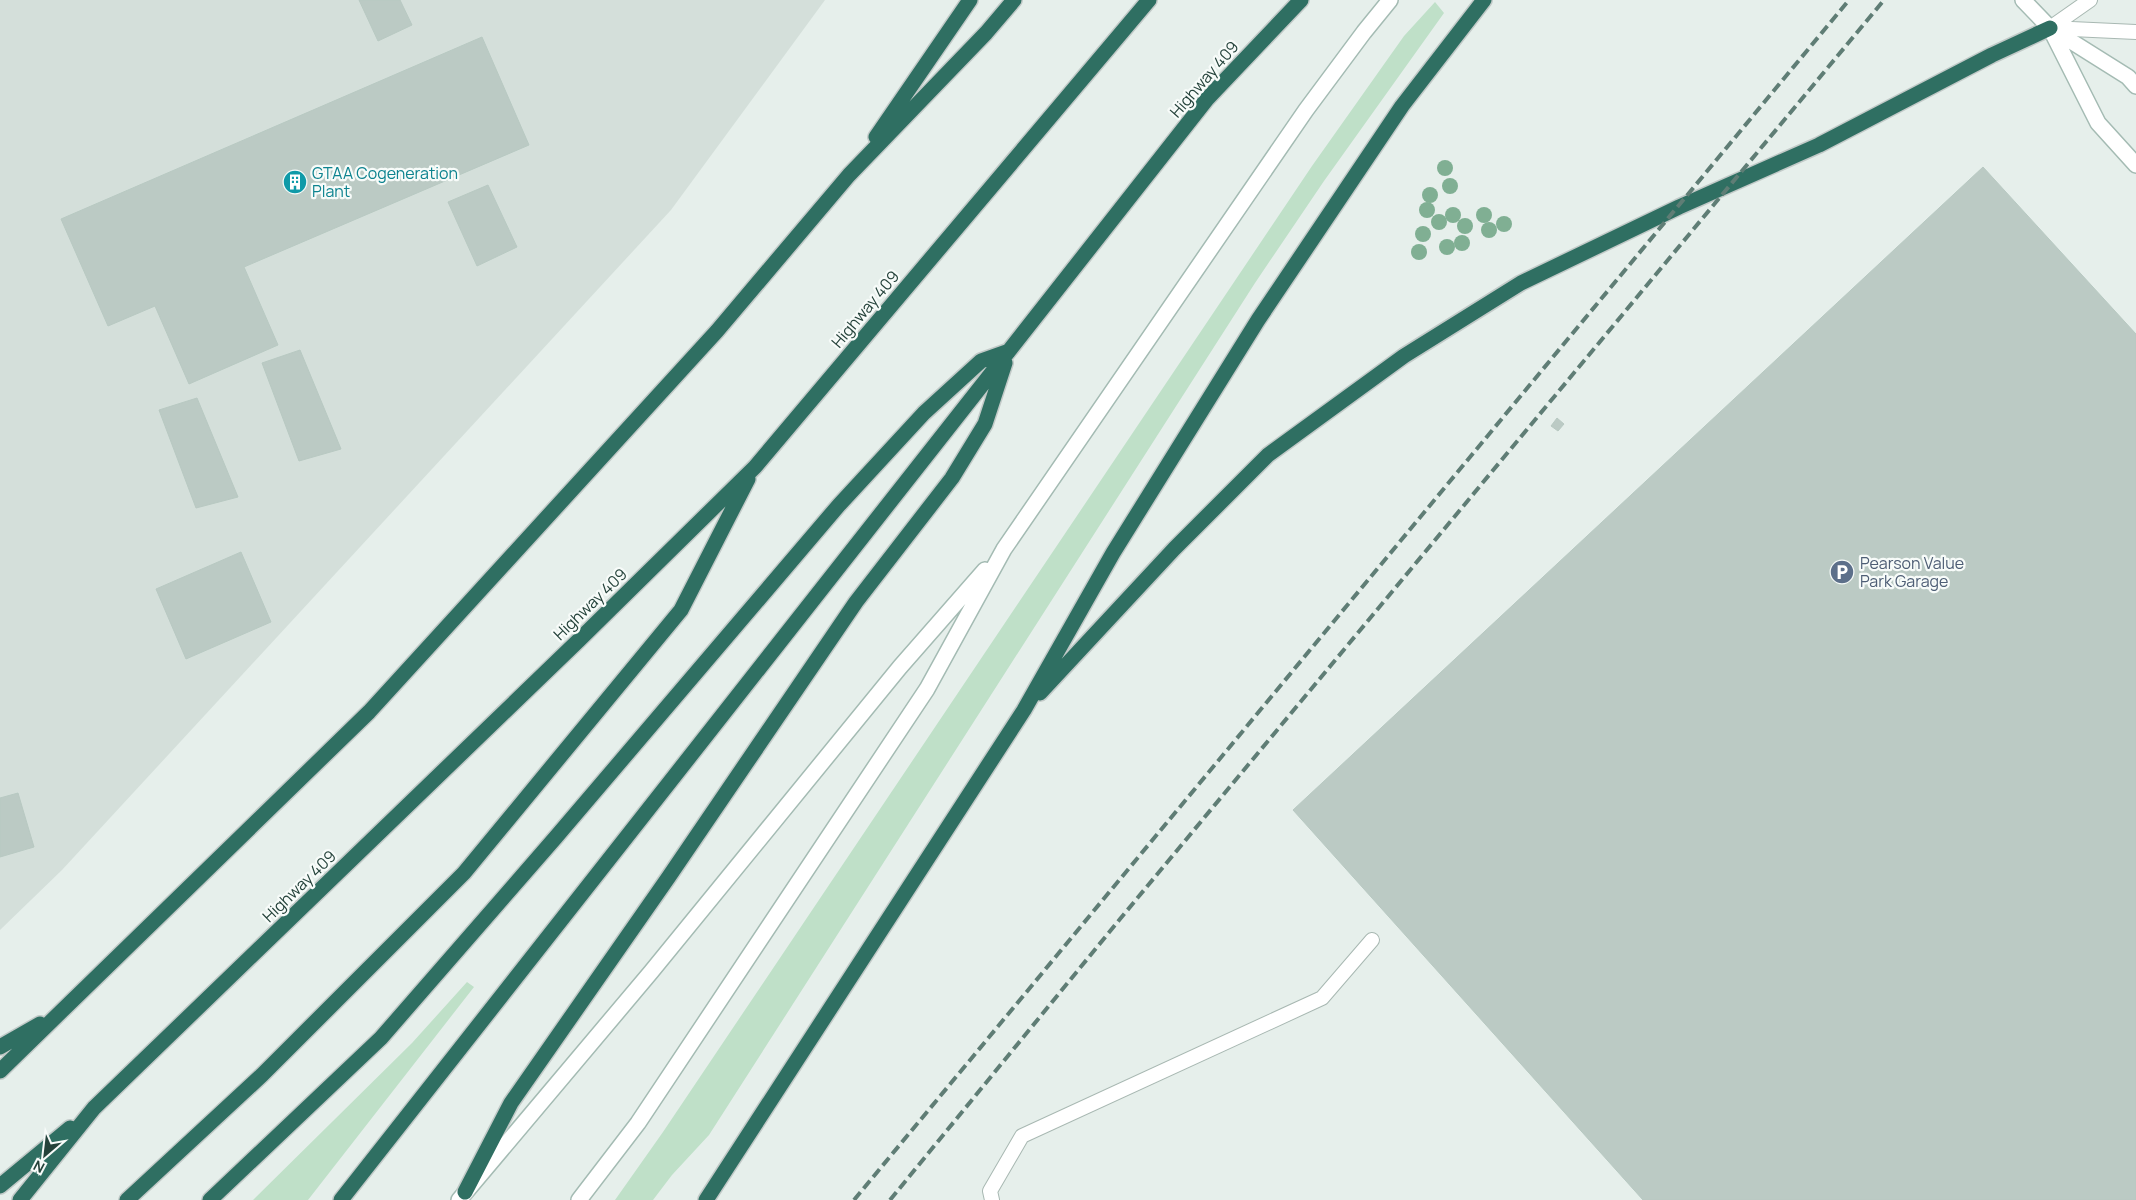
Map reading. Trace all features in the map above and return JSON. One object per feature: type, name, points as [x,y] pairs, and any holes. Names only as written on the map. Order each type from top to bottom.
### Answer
[{"type":"highway","points":[[850,175],[970,0]]},
{"type":"highway","points":[[0,1072],[58,1013],[369,712],[717,331],[850,175],[986,33],[1014,0]]},
{"type":"highway","name":"Highway 409","points":[[20,1200],[94,1108],[579,640],[755,467],[1149,0]]},
{"type":"highway","name":"Highway 409","points":[[341,1200],[1207,99],[1301,0]]},
{"type":"highway","points":[[706,1200],[1024,710],[1113,553],[1258,320],[1402,106],[1484,0]]},
{"type":"highway","points":[[1024,710],[1174,549],[1268,455],[1404,356],[1521,283],[1679,207],[1819,145],[1992,55],[2050,28]]},
{"type":"highway","points":[[462,1196],[511,1103],[668,878],[851,610],[952,478],[985,424],[1009,351]]},
{"type":"highway","points":[[210,1200],[381,1038],[556,837],[839,505],[918,420],[982,360],[1009,351]]},
{"type":"highway","points":[[127,1200],[262,1075],[464,872],[682,610],[755,467]]},
{"type":"highway","points":[[0,1048],[58,1013]]},
{"type":"highway","points":[[0,1186],[94,1108]]},
{"type":"street","points":[[580,1200],[638,1123],[927,689],[1004,549],[1306,110],[1390,0]]},
{"type":"street","points":[[2023,0],[2050,28],[2128,77],[2136,86]]},
{"type":"street","points":[[2050,28],[2098,123],[2136,165]]},
{"type":"street","points":[[462,1196],[650,972],[900,667],[1004,549]]},
{"type":"lane","points":[[2050,28],[2090,0]]},
{"type":"lane","points":[[2050,28],[2136,32]]},
{"type":"lane","points":[[992,1200],[990,1191],[1022,1136],[1322,998],[1372,940]]},
{"type":"shaded area","points":[[0,0],[825,0],[671,210],[62,870],[0,930]]},
{"type":"green space","points":[[1435,2],[1444,13],[1324,181],[1255,283],[709,1135],[672,1175],[653,1200],[615,1200],[663,1132],[1312,166],[1404,36]]},
{"type":"green space","points":[[467,982],[474,987],[308,1200],[253,1200],[412,1043]]},
{"type":"building","points":[[359,0],[400,0],[412,25],[378,41]]},
{"type":"building","name":"GTAA Cogeneration Plant","points":[[482,37],[529,145],[244,267],[278,345],[189,384],[155,306],[108,326],[61,219]]},
{"type":"building","name":"Pearson Value Park Garage","points":[[1983,167],[2136,334],[2136,1200],[1643,1200],[1293,810]]},
{"type":"building","points":[[488,185],[517,247],[477,266],[448,202]]},
{"type":"building","points":[[300,350],[341,449],[299,461],[262,363]]},
{"type":"building","points":[[197,398],[238,497],[196,508],[159,410]]},
{"type":"building","points":[[1557,418],[1564,424],[1558,431],[1551,426]]},
{"type":"building","points":[[241,552],[271,622],[186,659],[156,589]]},
{"type":"building","points":[[18,793],[34,847],[0,857],[0,798]]},
{"type":"railway","points":[[854,1200],[1849,0]]},
{"type":"railway","points":[[890,1200],[1120,919],[1884,0]]},
{"type":"place","name":"GTAA Cogeneration Plant","points":[[295,182]]},
{"type":"place","name":"Pearson Value Park Garage","points":[[1842,572]]}]
